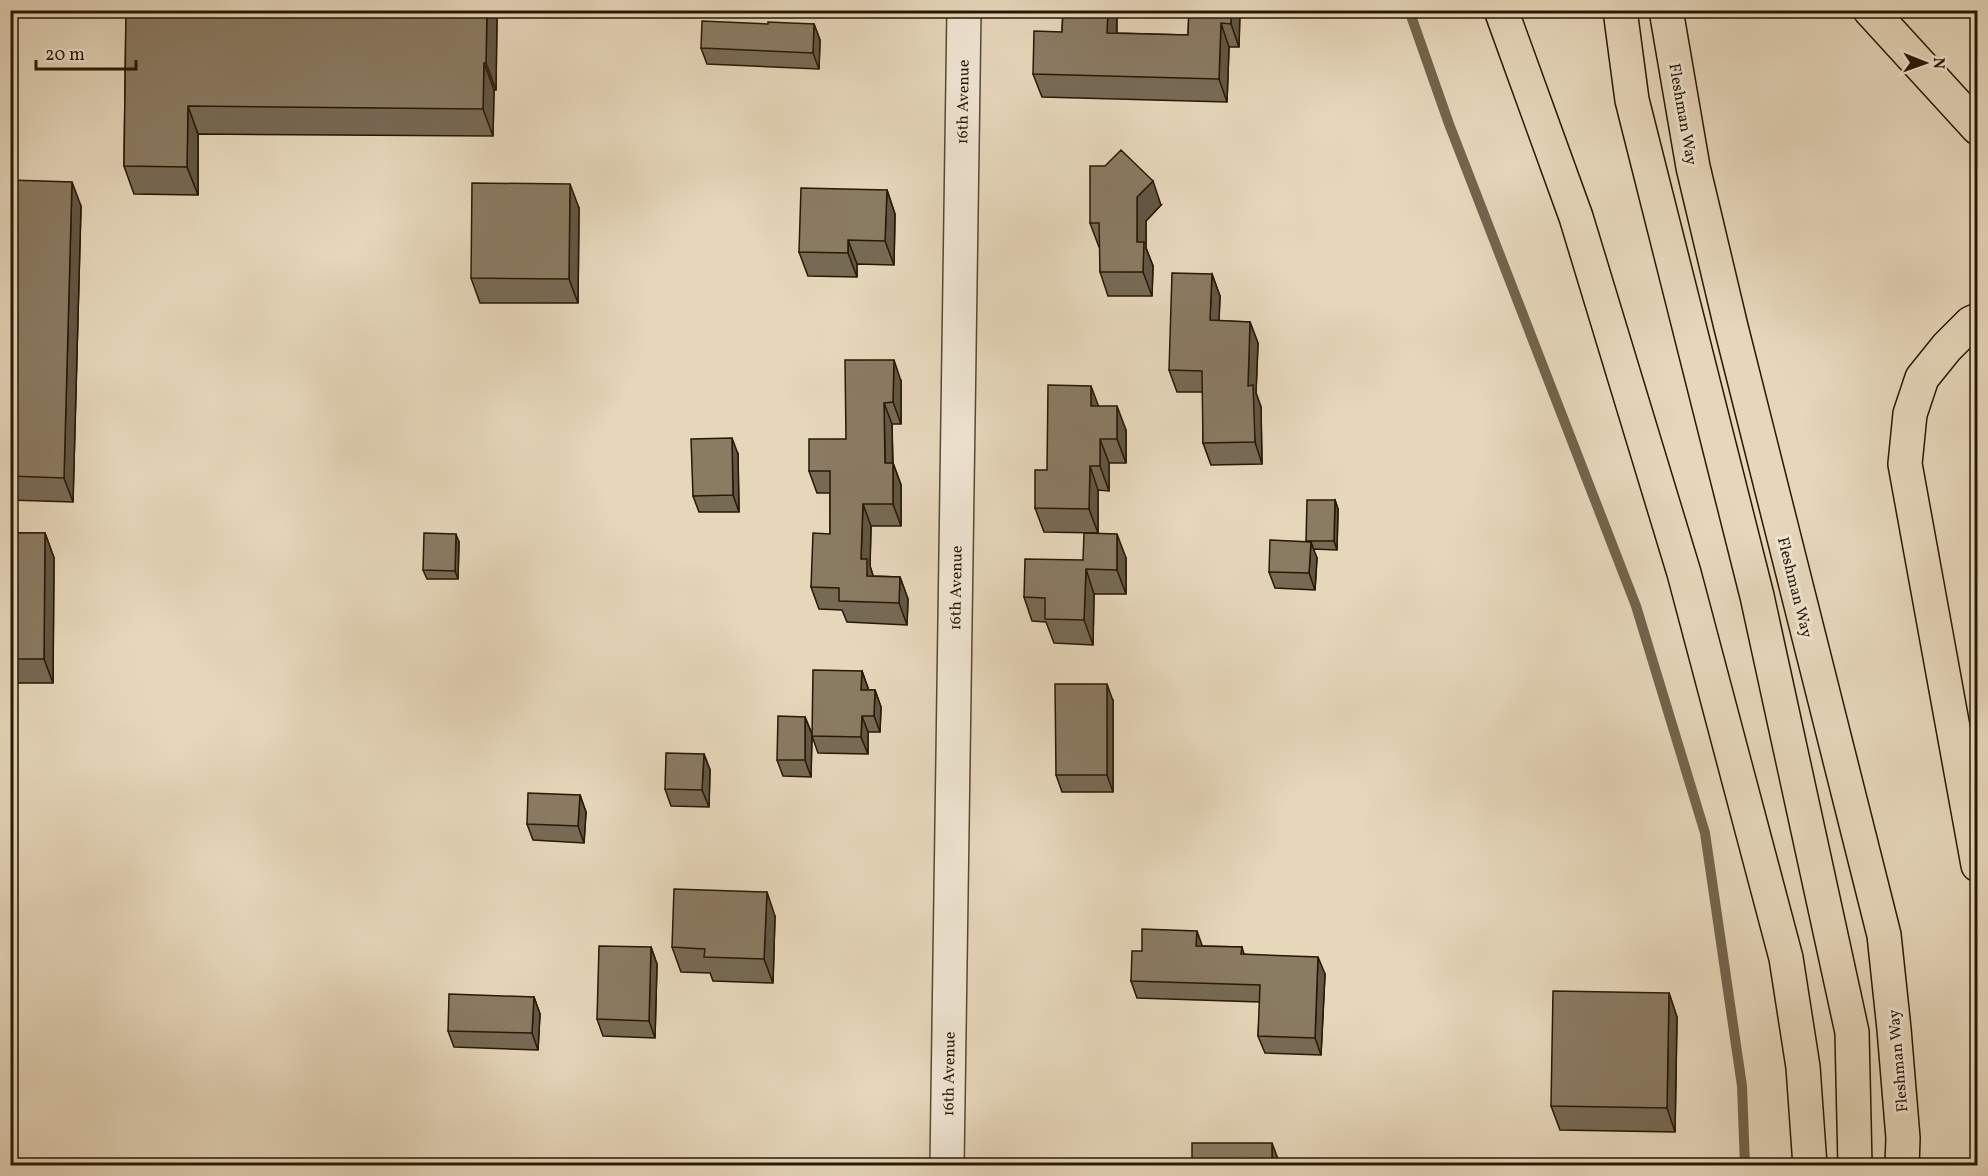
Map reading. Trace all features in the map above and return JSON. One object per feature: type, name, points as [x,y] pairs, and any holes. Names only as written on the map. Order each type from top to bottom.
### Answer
[{"type":"main road","points":[[1501,10],[1576,218],[1684,573],[1786,958],[1803,1067],[1810,1166]]},
{"type":"main road","points":[[1620,10],[1632,100],[1757,596],[1852,1032],[1856,1166]]},
{"type":"main road","name":"Fleshman Way","points":[[1666,10],[1693,167],[1884,935],[1903,1138],[1902,1166]]},
{"type":"main road","points":[[1682,10],[1693,167]]},
{"type":"main road","points":[[1870,10],[1977,128]]},
{"type":"main road","points":[[1977,320],[1947,347],[1922,378],[1910,414],[1905,464],[1977,865]]},
{"type":"street","name":"16th Avenue","points":[[947,1166],[964,10]]},
{"type":"building","points":[[126,10],[487,10],[483,109],[188,106],[187,167],[124,166]]},
{"type":"building","points":[[1063,10],[1108,10],[1107,33],[1188,35],[1189,10],[1231,10],[1231,24],[1221,23],[1219,79],[1033,74],[1034,31],[1062,32]]},
{"type":"building","points":[[702,21],[814,24],[813,53],[701,48]]},
{"type":"building","points":[[1121,150],[1153,181],[1137,197],[1137,242],[1144,242],[1143,272],[1100,272],[1099,223],[1090,223],[1090,166],[1105,166]]},
{"type":"building","points":[[10,180],[72,182],[64,478],[10,476]]},
{"type":"building","points":[[472,183],[570,184],[569,279],[471,278]]},
{"type":"building","points":[[801,188],[887,190],[885,241],[848,240],[848,253],[799,252]]},
{"type":"building","points":[[1172,273],[1212,274],[1210,320],[1250,322],[1248,386],[1253,385],[1255,442],[1203,443],[1202,371],[1169,370]]},
{"type":"building","points":[[845,360],[894,360],[893,402],[884,403],[885,463],[893,463],[893,504],[863,504],[861,559],[867,559],[867,576],[900,577],[899,603],[839,601],[839,588],[811,587],[813,533],[830,534],[830,471],[809,471],[809,439],[846,439]]},
{"type":"building","points":[[1048,385],[1091,386],[1091,406],[1117,406],[1117,439],[1100,439],[1100,466],[1090,466],[1089,509],[1035,508],[1035,470],[1047,470]]},
{"type":"building","points":[[732,438],[733,495],[693,496],[691,439]]},
{"type":"building","points":[[1307,500],[1335,500],[1334,541],[1306,541]]},
{"type":"building","points":[[10,533],[45,533],[44,659],[10,659]]},
{"type":"building","points":[[424,533],[456,534],[455,571],[423,570]]},
{"type":"building","points":[[1084,533],[1117,534],[1117,570],[1086,569],[1084,620],[1045,619],[1045,598],[1024,597],[1025,559],[1083,560]]},
{"type":"building","points":[[1270,540],[1311,542],[1309,573],[1269,572]]},
{"type":"building","points":[[813,670],[862,671],[861,690],[875,690],[874,716],[862,716],[861,737],[812,736]]},
{"type":"building","points":[[1055,684],[1107,684],[1107,775],[1056,775]]},
{"type":"building","points":[[778,716],[805,717],[805,760],[777,760]]},
{"type":"building","points":[[666,753],[704,754],[702,790],[665,789]]},
{"type":"building","points":[[528,793],[580,795],[578,826],[527,824]]},
{"type":"building","points":[[674,889],[767,892],[764,959],[704,957],[705,949],[672,947]]},
{"type":"building","points":[[1142,929],[1197,931],[1196,946],[1242,947],[1241,954],[1318,957],[1315,1038],[1258,1036],[1260,985],[1131,981],[1132,951],[1142,951]]},
{"type":"building","points":[[599,946],[651,947],[649,1021],[597,1019]]},
{"type":"building","points":[[1553,991],[1669,993],[1667,1108],[1551,1106]]},
{"type":"building","points":[[449,994],[534,997],[532,1033],[448,1031]]},
{"type":"building","points":[[1192,1143],[1272,1143],[1272,1166],[1192,1166]]},
{"type":"waterway","points":[[1409,10],[1449,124],[1636,606],[1705,833],[1742,1086],[1745,1166]]}]
